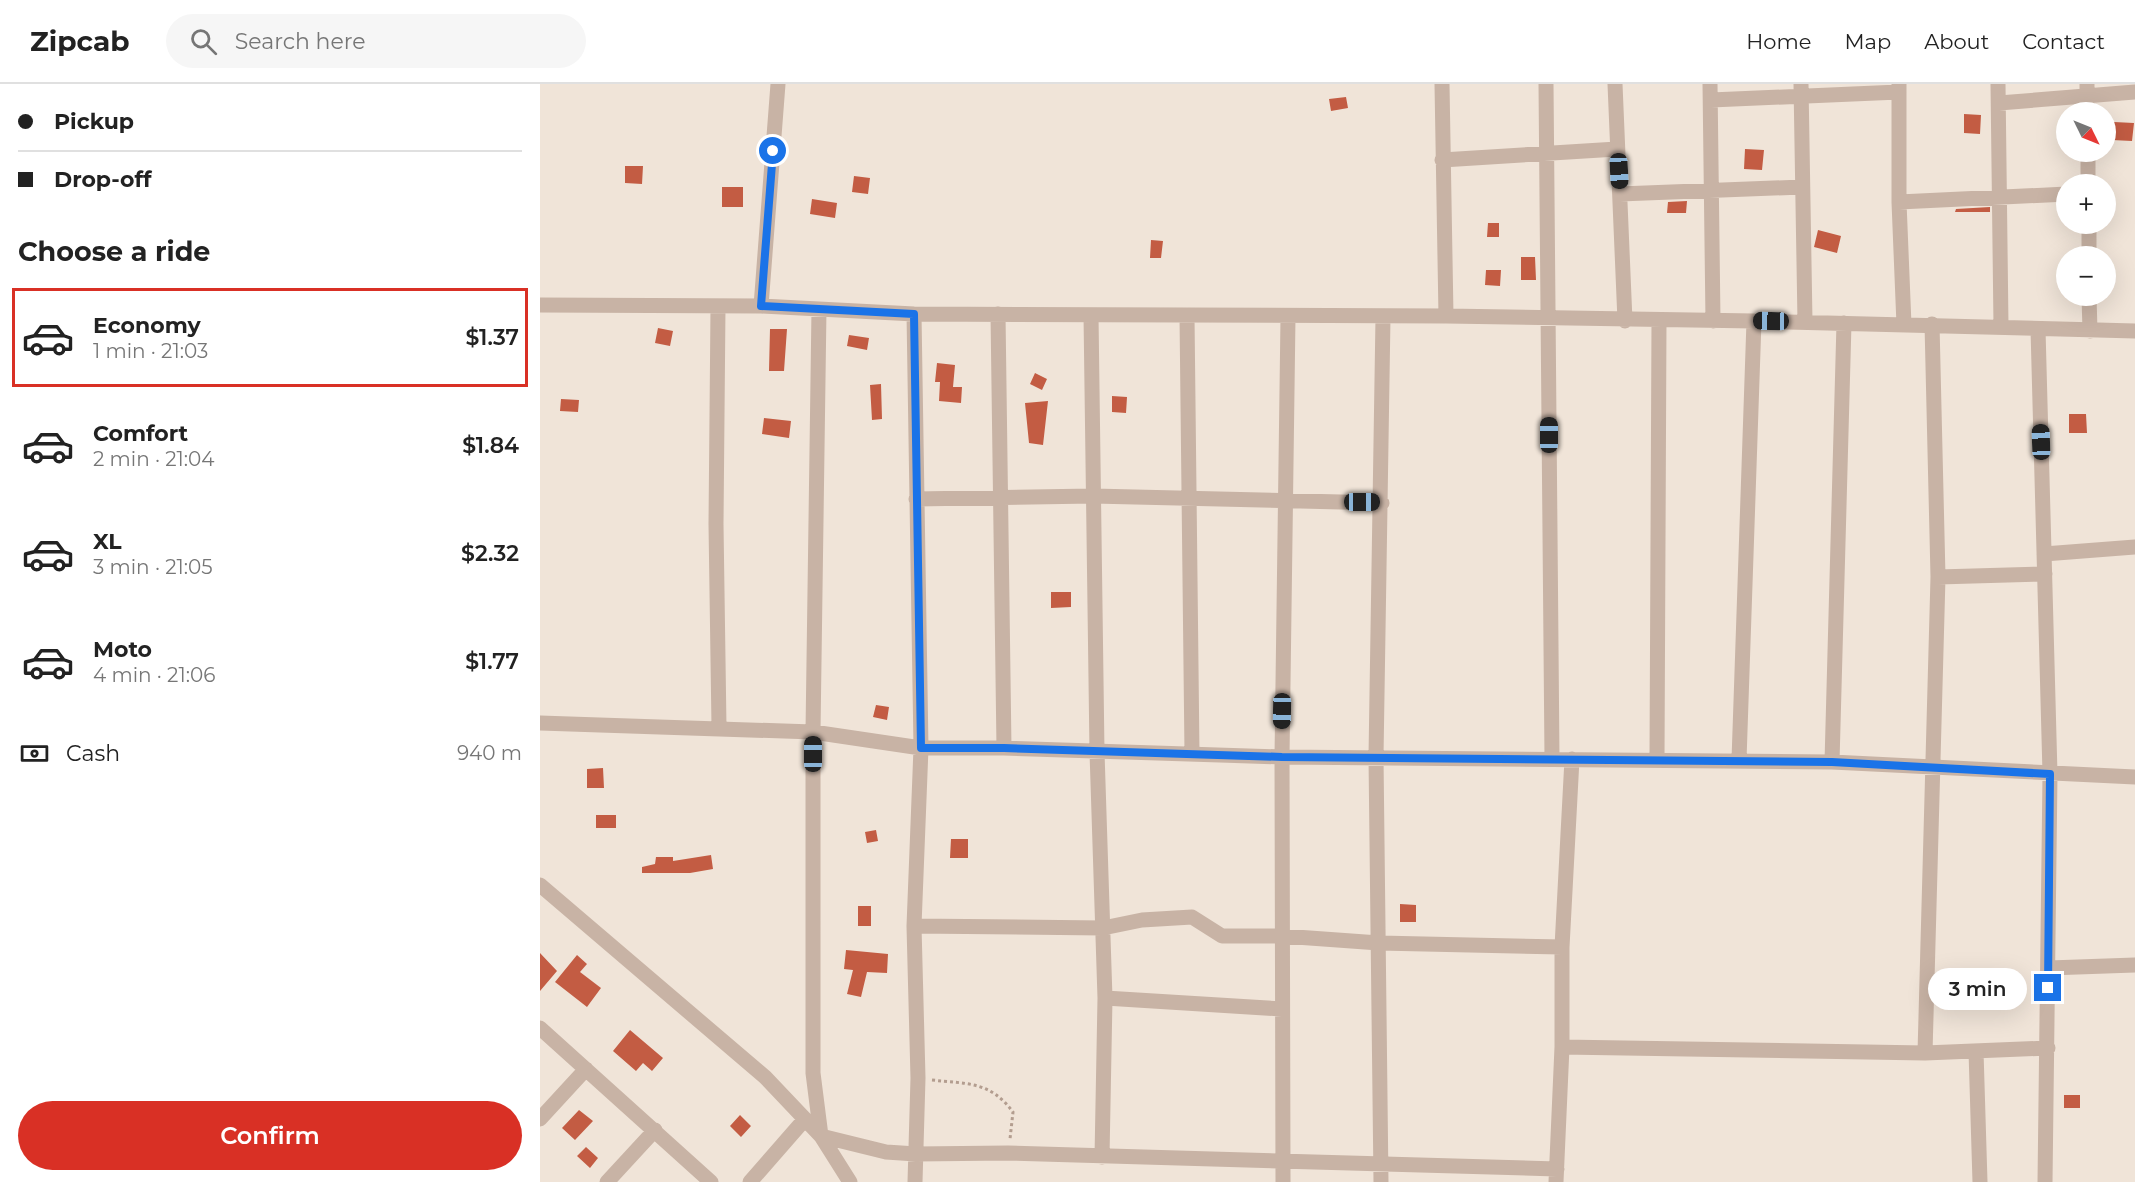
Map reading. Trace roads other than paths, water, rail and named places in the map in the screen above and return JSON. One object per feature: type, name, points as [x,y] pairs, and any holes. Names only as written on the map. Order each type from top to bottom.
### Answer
[{"type":"street","points":[[761,306],[778,84]]},
{"type":"street","points":[[1442,84],[1446,316]]},
{"type":"street","points":[[1546,84],[1552,758]]},
{"type":"street","points":[[1615,84],[1625,321]]},
{"type":"street","points":[[1710,84],[1713,321]]},
{"type":"street","points":[[1998,84],[2001,326]]},
{"type":"street","points":[[1711,100],[1801,91],[1899,88],[1899,202],[1904,325]]},
{"type":"street","points":[[1999,103],[2087,90],[2135,92]]},
{"type":"street","points":[[1801,91],[1805,322]]},
{"type":"street","points":[[1442,160],[1617,149]]},
{"type":"street","points":[[1620,194],[1802,187]]},
{"type":"street","points":[[1899,202],[2056,194]]},
{"type":"street","points":[[540,305],[761,306],[914,314],[1446,316],[1625,321],[1754,321],[2135,331]]},
{"type":"street","points":[[2090,306],[2090,331]]},
{"type":"street","points":[[718,307],[716,524],[719,727]]},
{"type":"street","points":[[819,309],[813,732],[813,1073],[821,1136]]},
{"type":"street","points":[[914,314],[921,748],[914,926],[918,1078],[915,1182]]},
{"type":"street","points":[[998,314],[1004,748]]},
{"type":"street","points":[[1091,315],[1097,752],[1106,998],[1102,1157]]},
{"type":"street","points":[[1187,316],[1192,754]]},
{"type":"street","points":[[1283,1182],[1282,757],[1288,317]]},
{"type":"street","points":[[1382,1182],[1376,757],[1382,503],[1383,317]]},
{"type":"street","points":[[1657,759],[1659,321]]},
{"type":"street","points":[[1739,760],[1754,321]]},
{"type":"street","points":[[1832,762],[1844,323]]},
{"type":"street","points":[[1925,1053],[1938,577],[1932,324]]},
{"type":"street","points":[[2038,329],[2050,774],[2045,1182]]},
{"type":"street","points":[[916,499],[1093,496],[1382,503]]},
{"type":"street","points":[[2044,554],[2135,547]]},
{"type":"street","points":[[1938,577],[2045,574]]},
{"type":"street","points":[[540,723],[719,727],[813,732],[921,748],[1004,748],[1282,757],[1832,762],[2135,777]]},
{"type":"street","points":[[821,1136],[886,1152],[916,1154],[1008,1153],[1283,1160],[1557,1176],[1562,1047],[1562,947],[1572,759]]},
{"type":"street","points":[[540,885],[765,1077],[821,1136],[850,1182]]},
{"type":"street","points":[[914,926],[1103,928],[1142,920],[1192,917],[1221,936],[1282,936],[1379,943],[1562,947]]},
{"type":"street","points":[[2049,968],[2135,965]]},
{"type":"street","points":[[1106,998],[1282,1009]]},
{"type":"street","points":[[540,1028],[656,1130],[711,1182]]},
{"type":"street","points":[[1562,1047],[1925,1053],[2048,1048]]},
{"type":"street","points":[[1976,1051],[1980,1182]]},
{"type":"street","points":[[540,1119],[586,1069]]},
{"type":"street","points":[[750,1182],[805,1119]]},
{"type":"street","points":[[607,1182],[656,1130]]}]
